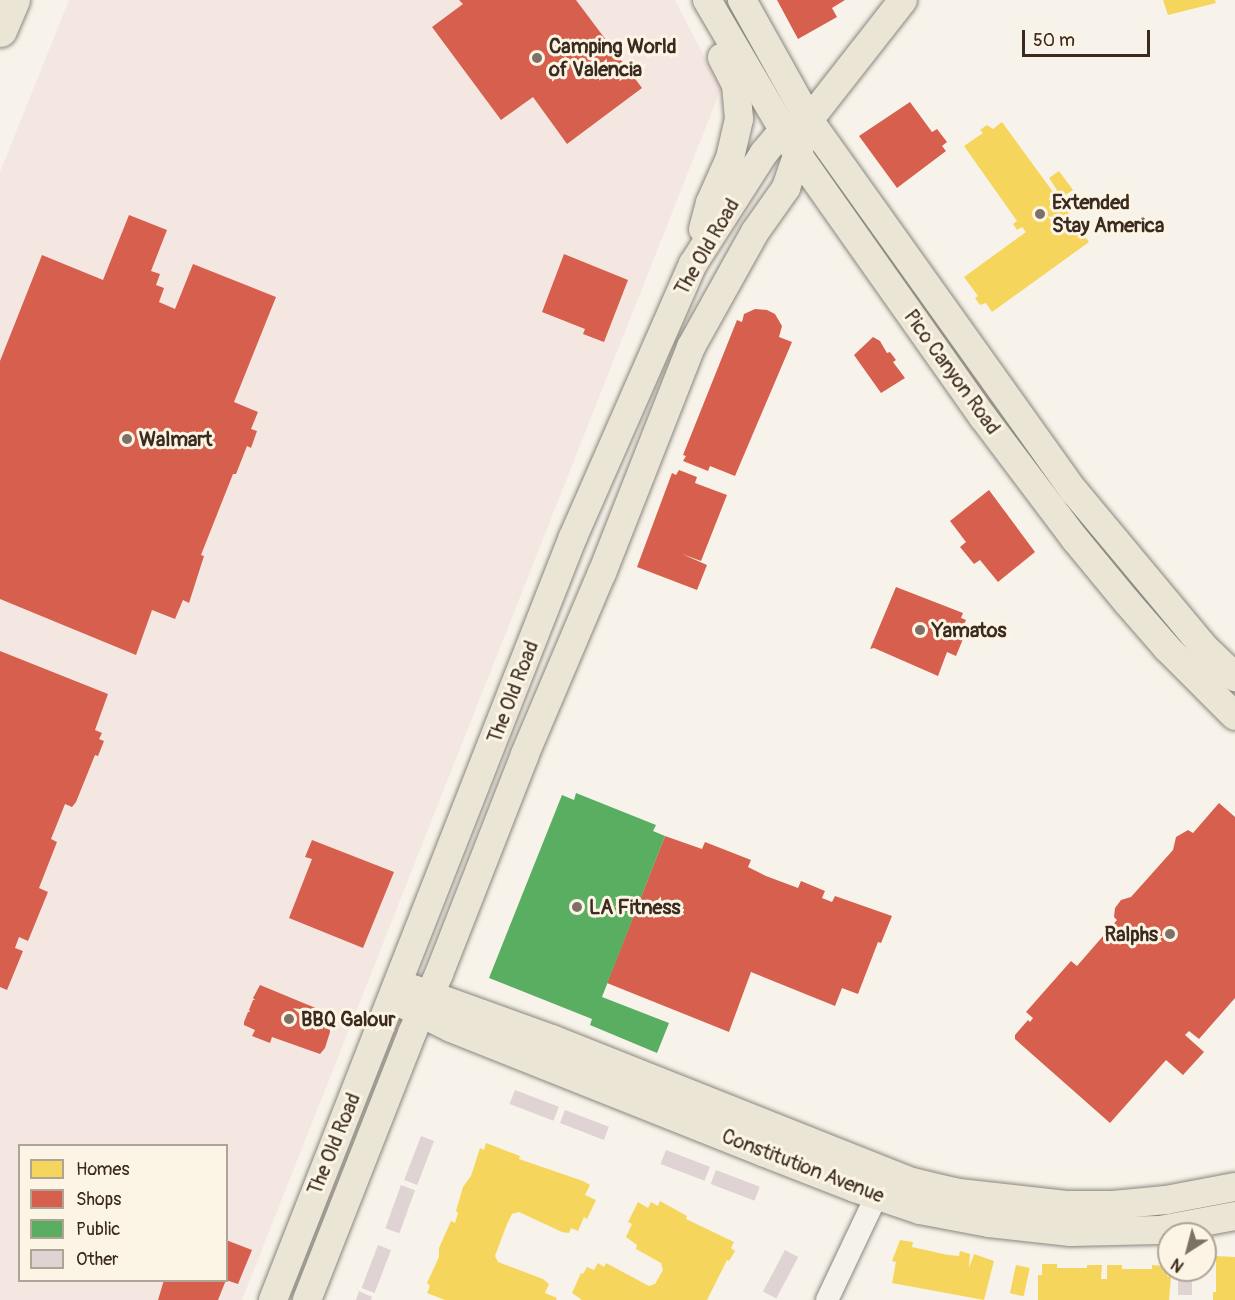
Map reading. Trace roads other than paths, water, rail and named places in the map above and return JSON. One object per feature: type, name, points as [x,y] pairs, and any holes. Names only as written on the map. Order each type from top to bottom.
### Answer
[{"type":"highway","points":[[0,30],[13,0]]},
{"type":"main road","points":[[691,0],[736,85],[739,103],[736,140],[710,203],[693,264]]},
{"type":"main road","name":"Pico Canyon Road","points":[[707,0],[798,155],[978,410],[1075,539],[1167,648],[1235,716]]},
{"type":"main road","name":"Pico Canyon Road","points":[[741,0],[809,120],[1074,491],[1205,648],[1235,677]]},
{"type":"main road","name":"The Old Road","points":[[308,1300],[525,754],[602,573],[691,347],[755,232],[786,188],[809,120],[903,0]]},
{"type":"main road","points":[[783,130],[809,120]]},
{"type":"main road","name":"The Old Road","points":[[273,1300],[573,537],[693,264],[763,155],[783,130]]},
{"type":"main road","name":"Constitution Avenue","points":[[396,991],[425,1004],[552,1039],[882,1185],[920,1210],[989,1223],[1071,1232],[1160,1230],[1235,1216]]},
{"type":"main road","name":"Constitution Avenue","points":[[882,1185],[1068,1205],[1113,1205],[1166,1200],[1235,1187]]},
{"type":"street","points":[[827,1300],[882,1185]]},
{"type":"place","name":"Camping World of Valencia","points":[[537,58]]},
{"type":"place","name":"Extended Stay America","points":[[1040,214]]},
{"type":"place","name":"Walmart","points":[[127,439]]},
{"type":"place","name":"Yamatos","points":[[920,630]]},
{"type":"place","name":"LA Fitness","points":[[577,907]]},
{"type":"place","name":"Ralphs","points":[[1170,934]]},
{"type":"place","name":"BBQ Galour","points":[[289,1019]]}]
